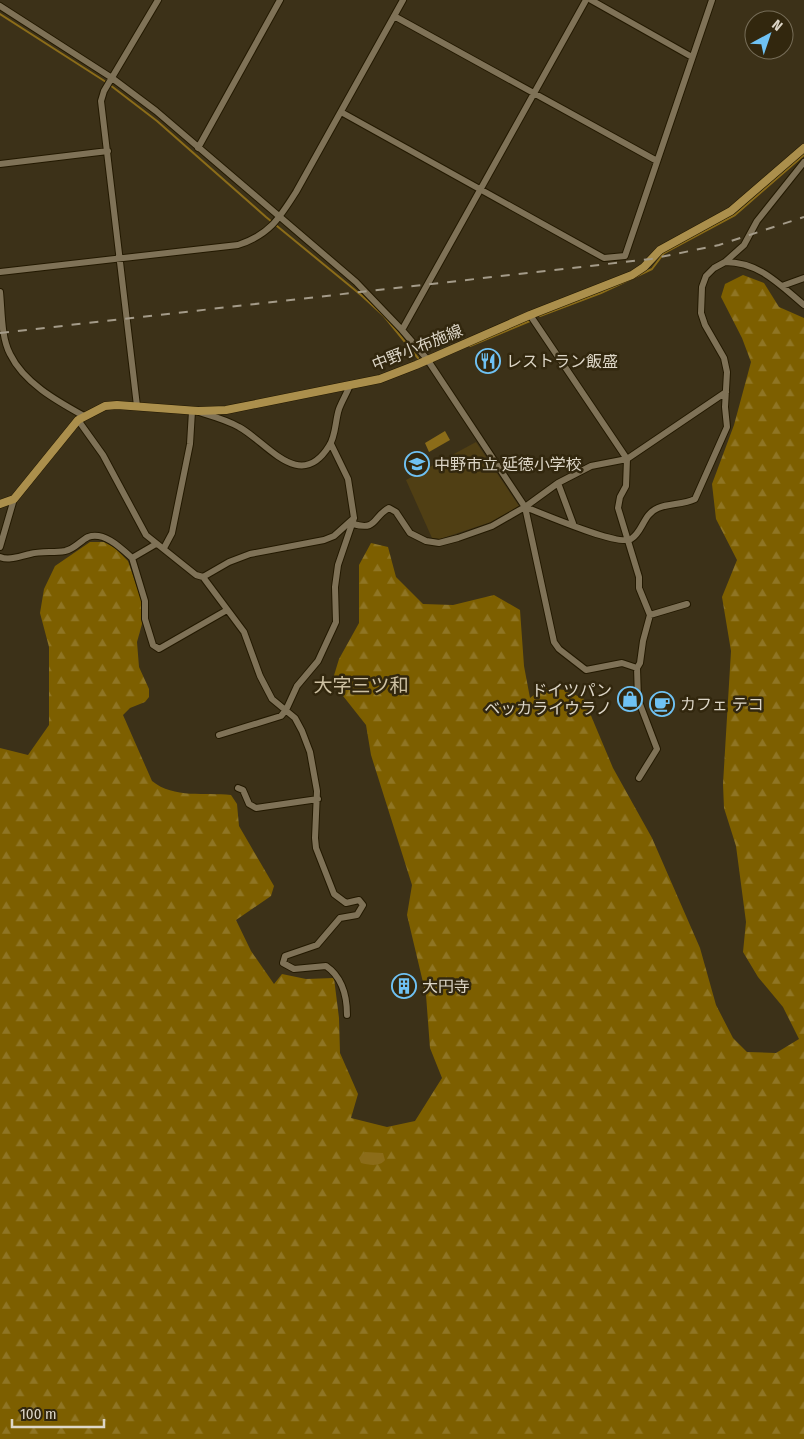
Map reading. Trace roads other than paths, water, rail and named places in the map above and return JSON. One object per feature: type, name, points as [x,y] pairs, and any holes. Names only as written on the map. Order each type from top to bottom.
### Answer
[{"type":"main road","name":"中野小布施線","points":[[14,499],[81,418],[105,406],[137,406],[195,411],[245,408],[380,379],[530,315],[632,275],[644,267],[660,250],[730,211],[804,148]]},
{"type":"main road","points":[[0,504],[14,499]]},
{"type":"street","points":[[137,406],[101,101],[104,91],[158,0]]},
{"type":"street","points":[[198,148],[280,0]]},
{"type":"street","points":[[0,272],[238,245],[255,240],[280,218],[403,0]]},
{"type":"street","points":[[402,330],[586,0]]},
{"type":"street","points":[[590,0],[692,58]]},
{"type":"street","points":[[341,112],[481,187],[604,258],[625,256],[712,0]]},
{"type":"street","points":[[0,6],[112,78],[156,111],[356,282],[427,359],[525,507],[554,642],[558,649],[586,670],[622,663],[637,668]]},
{"type":"street","points":[[394,16],[657,161]]},
{"type":"street","points":[[0,164],[108,151]]},
{"type":"street","points":[[525,507],[602,536],[627,541],[632,538],[647,514],[657,508],[686,504],[695,499],[727,427],[727,372],[724,358],[705,325],[701,313],[701,298],[706,276],[744,245],[757,221],[804,162]]},
{"type":"street","points":[[725,262],[741,262],[755,267],[782,286],[804,305]]},
{"type":"street","points":[[782,286],[804,278]]},
{"type":"street","points":[[0,292],[9,353],[15,362],[49,396],[81,418],[146,535],[196,575],[203,577],[244,632],[265,688],[272,699],[295,718],[302,731],[310,752],[318,799],[315,838],[334,894],[346,903],[359,900],[363,905],[357,916],[340,918],[317,944],[285,956],[283,963],[294,969],[326,966],[334,972],[344,992],[347,1015]]},
{"type":"street","points":[[530,315],[627,459],[626,486],[620,497],[618,508],[639,577],[639,588],[650,615],[637,668],[638,699],[648,719],[657,749],[639,778]]},
{"type":"street","points":[[164,548],[172,533],[195,411],[239,426],[285,461],[296,466],[310,464],[320,458],[331,444],[339,409],[350,385]]},
{"type":"street","points":[[353,521],[364,527],[370,526],[376,521],[381,512],[389,508],[396,512],[410,533],[426,541],[440,543],[492,526],[525,507],[558,483],[591,466],[627,459],[726,392]]},
{"type":"street","points":[[220,735],[281,716],[286,710],[297,686],[318,661],[336,622],[335,588],[338,565],[353,521],[348,479],[331,444]]},
{"type":"street","points":[[558,483],[574,526]]},
{"type":"street","points":[[0,547],[14,499]]},
{"type":"street","points":[[203,577],[229,562],[250,554],[324,540],[334,536],[353,521]]},
{"type":"street","points":[[0,557],[6,560],[40,552],[63,552],[72,549],[89,537],[102,537],[118,544],[132,558],[145,601],[145,619],[153,645],[160,649],[179,640],[227,610]]},
{"type":"street","points":[[132,558],[156,544]]},
{"type":"street","points":[[650,615],[687,604]]},
{"type":"street","points":[[238,788],[243,790],[249,804],[256,808],[318,799]]},
{"type":"waterway","points":[[0,14],[106,82]]},
{"type":"waterway","points":[[110,85],[157,121],[266,217],[361,295],[384,316],[418,358]]},
{"type":"waterway","points":[[540,316],[601,293],[652,269],[664,253],[735,215],[804,155]]},
{"type":"waterway","points":[[470,346],[530,321]]},
{"type":"railway","points":[[0,333],[651,259],[719,245],[804,217]]},
{"type":"place","name":"レストラン飯盛","points":[[488,361]]},
{"type":"place","name":"中野市立 延徳小学校","points":[[417,464]]},
{"type":"place","name":"ドイツパン ベッカライウラノ","points":[[630,699]]},
{"type":"place","name":"カフェ テコ","points":[[662,704]]},
{"type":"place","name":"大円寺","points":[[404,986]]},
{"type":"district","name":"大字三ツ和","points":[[361,685]]}]
